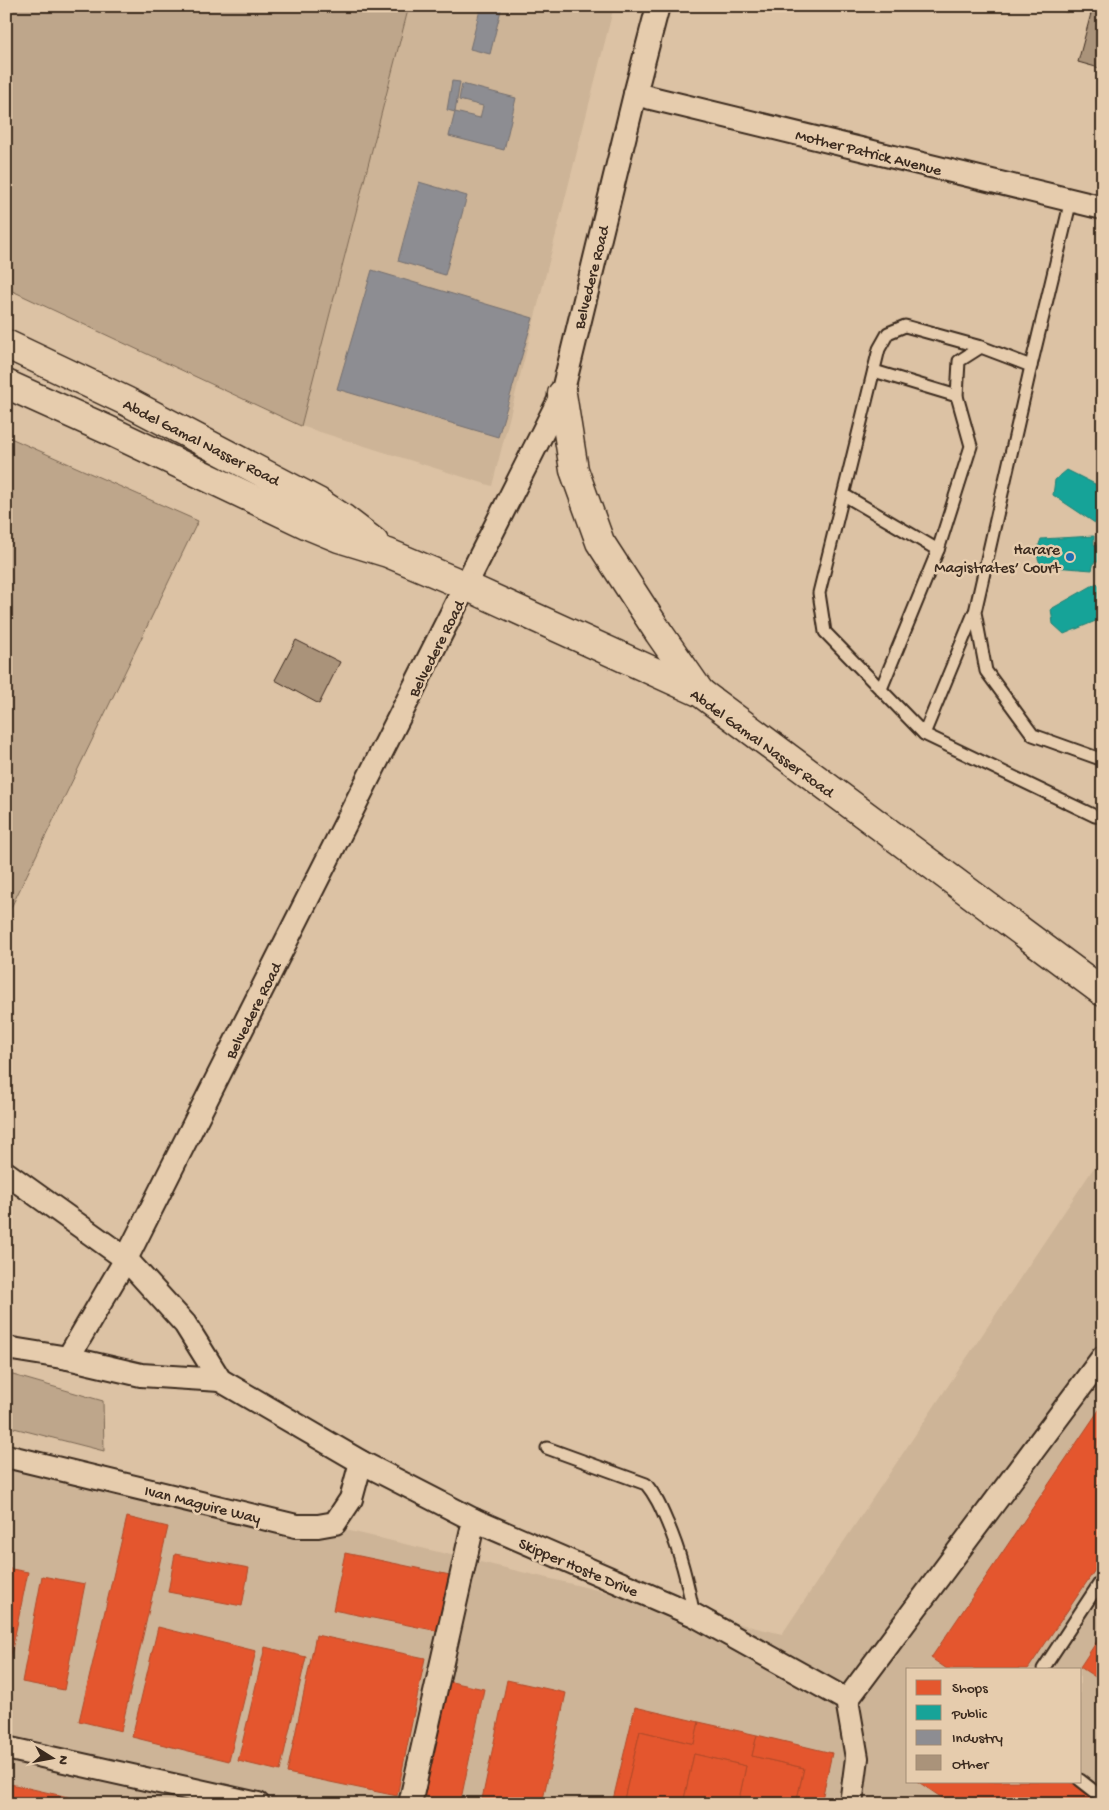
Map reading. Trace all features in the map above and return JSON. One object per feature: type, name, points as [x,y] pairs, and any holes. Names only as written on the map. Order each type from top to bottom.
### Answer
[{"type":"highway","name":"Abdel Gamal Nasser Road","points":[[6,344],[126,401],[318,502],[344,519],[388,553]]},
{"type":"highway","name":"Abdel Gamal Nasser Road","points":[[6,384],[310,526],[339,538],[388,553],[466,586],[700,693],[1103,992]]},
{"type":"highway","points":[[562,394],[574,470],[600,542],[700,693]]},
{"type":"street","name":"Belvedere Road","points":[[126,1259],[562,394],[658,6]]},
{"type":"street","name":"Mother Patrick Avenue","points":[[635,94],[1103,208]]},
{"type":"street","name":"Skipper Hoste Drive","points":[[6,1173],[126,1259],[185,1324],[220,1380]]},
{"type":"street","points":[[68,1358],[126,1259]]},
{"type":"street","name":"Skipper Hoste Drive","points":[[6,1348],[68,1358],[141,1375],[220,1380],[361,1462],[474,1520],[694,1615],[847,1700]]},
{"type":"street","points":[[852,1804],[857,1758],[847,1700],[1103,1357]]},
{"type":"street","name":"Ivan Maguire Way","points":[[6,1456],[296,1526],[318,1526],[335,1523],[351,1499],[361,1462]]},
{"type":"street","points":[[410,1804],[474,1520]]},
{"type":"street","points":[[6,1748],[258,1804]]},
{"type":"lane","points":[[924,734],[975,612],[1071,200]]},
{"type":"lane","points":[[1031,366],[981,347],[904,326],[888,333],[879,349],[819,593],[825,632],[924,734],[1095,816],[1103,817]]},
{"type":"lane","points":[[881,689],[938,550],[971,446],[957,396],[959,361],[981,347]]},
{"type":"lane","points":[[874,371],[957,396]]},
{"type":"lane","points":[[844,495],[938,550]]},
{"type":"lane","points":[[975,612],[986,671],[1033,735],[1103,760]]},
{"type":"lane","points":[[547,1448],[646,1484],[655,1494],[685,1570],[694,1615]]},
{"type":"lane","points":[[1044,1668],[1103,1578]]},
{"type":"lane","points":[[1082,1782],[1103,1798]]},
{"type":"shaded area","points":[[6,6],[409,6],[301,426],[6,288]]},
{"type":"shaded area","points":[[409,6],[614,6],[492,486],[301,426]]},
{"type":"shaded area","points":[[6,436],[198,521],[6,918]]},
{"type":"shaded area","points":[[1103,1154],[1103,1804],[6,1804],[6,1449],[782,1634]]},
{"type":"shaded area","points":[[6,1373],[103,1401],[104,1451],[6,1426]]},
{"type":"building: Shops","points":[[1103,1404],[1103,1558],[1029,1668],[946,1668],[931,1658]]},
{"type":"building: Shops","points":[[127,1517],[168,1527],[121,1731],[79,1721]]},
{"type":"building: Shops","points":[[345,1553],[450,1575],[438,1631],[333,1610]]},
{"type":"building: Shops","points":[[175,1554],[249,1568],[242,1606],[168,1592]]},
{"type":"building: Shops","points":[[6,1568],[28,1572],[6,1679]]},
{"type":"building: Shops","points":[[42,1576],[85,1584],[64,1690],[22,1682]]},
{"type":"building: Shops","points":[[158,1627],[256,1651],[229,1761],[132,1737]]},
{"type":"building: Shops","points":[[1103,1632],[1103,1682],[1080,1667]]},
{"type":"building: Shops","points":[[316,1635],[425,1658],[397,1796],[287,1773]]},
{"type":"building: Shops","points":[[265,1647],[306,1657],[280,1771],[238,1761]]},
{"type":"building: Shops","points":[[442,1680],[484,1689],[460,1804],[418,1795]]},
{"type":"building: Shops","points":[[507,1680],[566,1693],[542,1804],[481,1804]]},
{"type":"building: Shops","points":[[635,1707],[699,1722],[694,1744],[640,1731],[623,1804],[612,1804]]},
{"type":"building: Shops","points":[[699,1722],[757,1735],[752,1756],[804,1768],[796,1804],[738,1804],[746,1766],[694,1754],[683,1804],[623,1804],[640,1731],[694,1744]]},
{"type":"building: Shops","points":[[757,1735],[832,1753],[821,1804],[796,1804],[804,1768],[752,1756]]},
{"type":"building: Shops","points":[[694,1754],[746,1766],[738,1804],[683,1804]]},
{"type":"building: Shops","points":[[918,1782],[1070,1782],[1100,1802],[1099,1804],[951,1804]]},
{"type":"building: Shops","points":[[6,1783],[72,1798],[71,1804],[6,1804]]},
{"type":"building: Shops","points":[[85,1799],[105,1804],[84,1804]]},
{"type":"building: Public","name":"Harare Magistrates’ Court","points":[[1067,470],[1103,488],[1103,518],[1095,523],[1053,495],[1055,480]]},
{"type":"building: Public","name":"Harare Magistrates’ Court","points":[[1094,536],[1094,545],[1102,545],[1103,541],[1103,572],[1102,562],[1094,562],[1092,570],[1041,566],[1036,553],[1041,539]]},
{"type":"building: Public","name":"Harare Magistrates’ Court","points":[[1097,583],[1103,591],[1103,618],[1064,634],[1053,624],[1051,609]]},
{"type":"building: Industry","points":[[481,6],[502,6],[490,54],[470,49]]},
{"type":"building: Industry","points":[[452,81],[460,82],[455,112],[447,110]]},
{"type":"building: Industry","points":[[462,84],[516,98],[504,150],[449,136],[455,112],[480,118],[483,106],[459,100]]},
{"type":"building: Industry","points":[[419,182],[467,196],[445,275],[398,261]]},
{"type":"building: Industry","points":[[372,270],[533,318],[498,437],[337,389]]},
{"type":"building: Other","points":[[1055,6],[1069,6],[1067,12],[1055,9]]},
{"type":"building: Other","points":[[1093,6],[1103,6],[1103,69],[1078,62]]},
{"type":"building: Other","points":[[296,640],[340,662],[319,704],[275,680]]},
{"type":"place","name":"Harare Magistrates’ Court","points":[[1070,557]]}]
